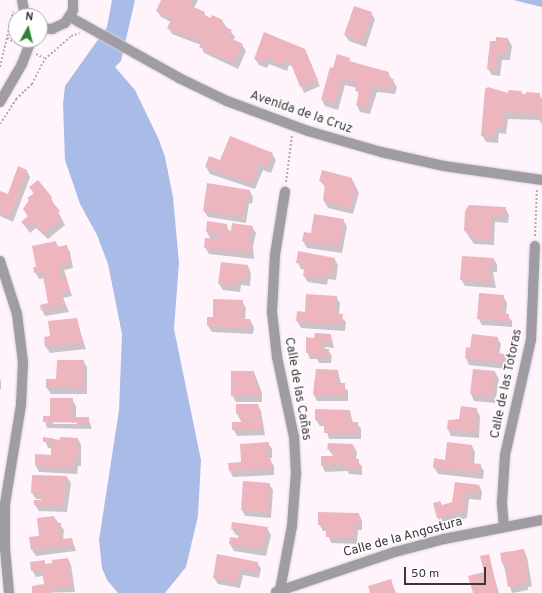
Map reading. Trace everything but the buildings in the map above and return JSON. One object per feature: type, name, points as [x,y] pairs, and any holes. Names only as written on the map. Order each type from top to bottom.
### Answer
[{"type":"street","points":[[48,28],[59,27],[70,17],[73,0]]},
{"type":"street","name":"Avenida de la Cruz","points":[[70,17],[129,52],[227,101],[293,126],[380,152],[444,166],[540,180]]},
{"type":"street","points":[[0,102],[22,64],[28,48]]},
{"type":"street","name":"Calle de las Cañas","points":[[277,592],[292,526],[296,473],[294,436],[277,357],[272,312],[274,255],[285,192]]},
{"type":"street","name":"Calle de las Totoras","points":[[504,526],[502,502],[505,455],[531,340],[535,246]]},
{"type":"street","points":[[0,261],[17,314],[23,362],[20,406],[5,504],[5,549],[9,593]]},
{"type":"street","name":"Calle de la Angostura","points":[[277,592],[395,552],[504,526],[542,520]]},
{"type":"path","points":[[0,124],[16,99],[32,84],[45,59],[72,36],[94,31]]},
{"type":"path","points":[[0,67],[7,45],[8,34]]},
{"type":"path","points":[[285,192],[293,126]]},
{"type":"path","points":[[535,246],[540,180]]},
{"type":"water","points":[[112,0],[135,0],[121,61],[115,67],[135,90],[159,140],[165,157],[173,197],[179,263],[174,329],[201,460],[198,516],[186,567],[165,593],[118,593],[107,580],[102,568],[99,540],[119,410],[122,334],[108,264],[97,235],[80,204],[65,160],[63,104],[65,86],[107,27]]},
{"type":"water","points":[[514,0],[542,0],[542,7],[525,3]]}]
